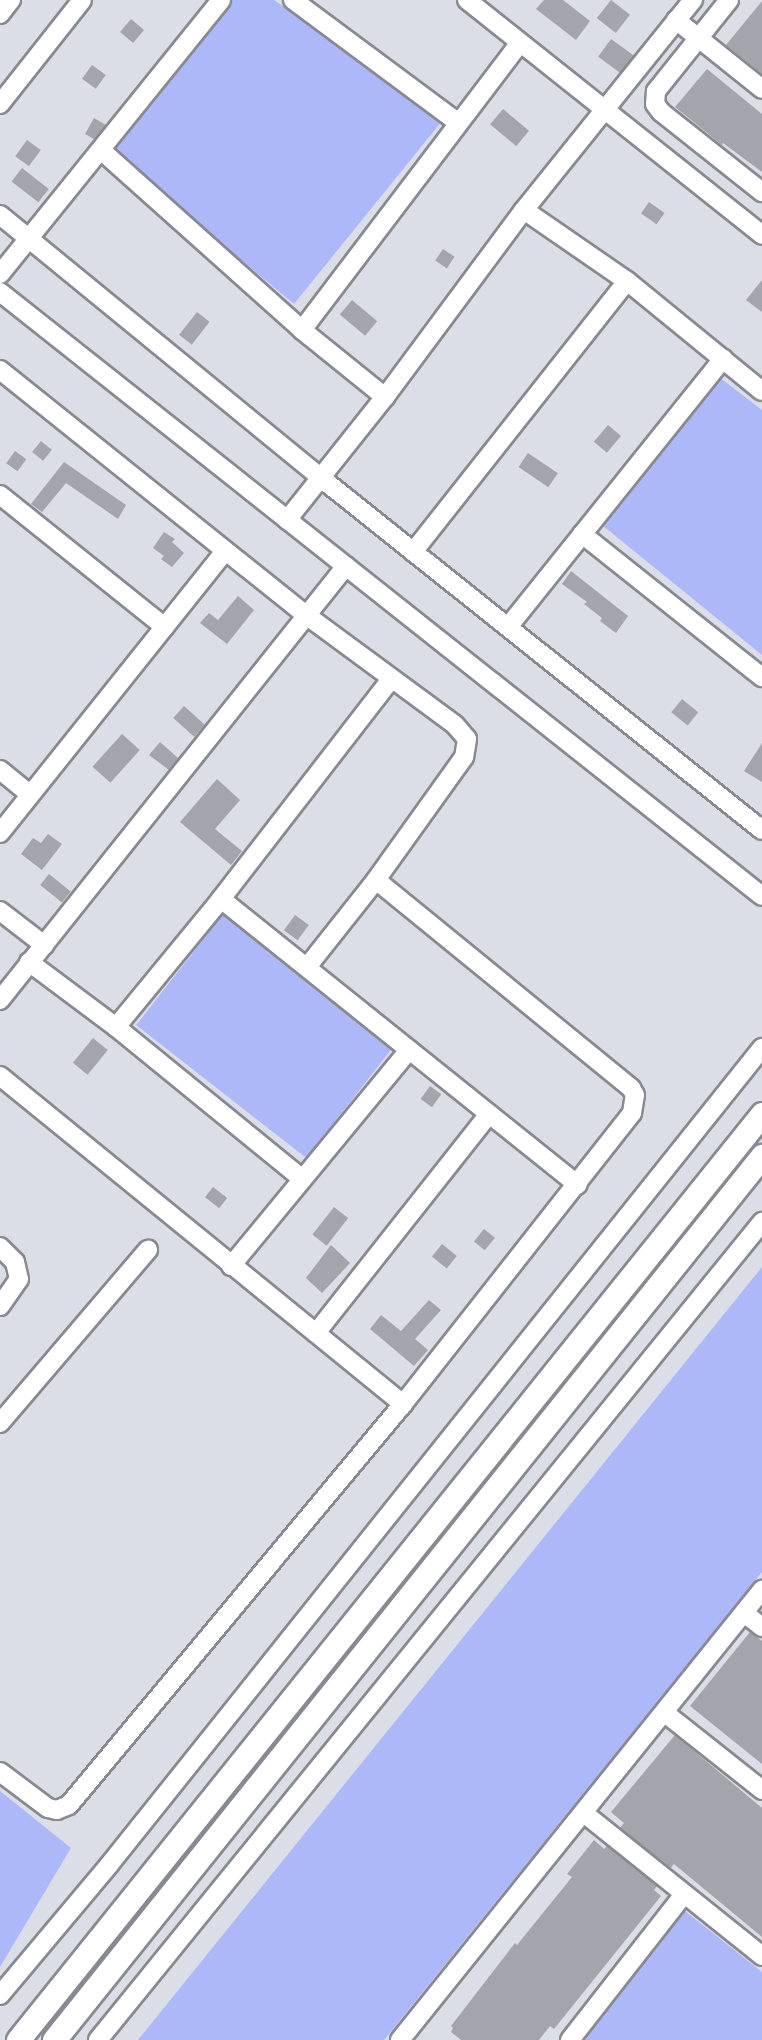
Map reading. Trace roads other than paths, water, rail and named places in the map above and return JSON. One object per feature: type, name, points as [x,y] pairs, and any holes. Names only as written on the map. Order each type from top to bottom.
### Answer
[{"type":"street","points":[[0,14],[12,0]]},
{"type":"street","points":[[0,104],[82,0]]},
{"type":"street","points":[[0,274],[222,0]]},
{"type":"street","points":[[293,0],[457,122]]},
{"type":"street","points":[[467,0],[762,235]]},
{"type":"street","points":[[729,0],[656,90],[655,104],[661,112],[762,192]]},
{"type":"street","points":[[287,520],[385,397],[524,210],[689,1]]},
{"type":"street","points":[[676,20],[762,89]]},
{"type":"street","points":[[302,330],[457,122],[519,44]]},
{"type":"street","points":[[102,151],[302,330],[385,397]]},
{"type":"street","points":[[524,210],[627,281],[762,391]]},
{"type":"street","points":[[0,215],[321,478],[762,830]]},
{"type":"street","points":[[413,552],[627,281]]},
{"type":"street","points":[[0,292],[762,896]]},
{"type":"street","points":[[508,627],[723,359]]},
{"type":"street","points":[[0,370],[306,615],[456,724],[467,739],[464,757],[376,880],[307,967]]},
{"type":"street","points":[[0,495],[164,627]]},
{"type":"street","points":[[582,534],[762,677]]},
{"type":"street","points":[[0,833],[225,551]]},
{"type":"street","points":[[0,1000],[346,566]]},
{"type":"street","points":[[116,1027],[221,899],[391,679]]},
{"type":"street","points":[[0,770],[30,794]]},
{"type":"street","points":[[0,1772],[48,1808],[57,1810],[69,1805],[403,1404],[632,1113],[635,1095],[631,1088],[376,880]]},
{"type":"street","points":[[221,899],[578,1185]]},
{"type":"street","points":[[0,911],[44,945]]},
{"type":"street","points":[[29,962],[116,1027],[301,1178]]},
{"type":"street","points":[[0,1995],[109,1865],[762,1048]]},
{"type":"street","points":[[231,1266],[409,1050]]},
{"type":"street","points":[[0,1076],[403,1404]]},
{"type":"street","points":[[316,1333],[489,1114]]},
{"type":"street","points":[[18,2040],[760,1122]]},
{"type":"street","points":[[54,2040],[762,1156]]},
{"type":"street","points":[[98,2040],[762,1222]]},
{"type":"street","points":[[0,1247],[15,1262],[19,1279],[0,1306]]},
{"type":"street","points":[[0,1423],[148,1250]]},
{"type":"street","points":[[400,2040],[762,1590]]},
{"type":"street","points":[[744,1613],[762,1627]]},
{"type":"street","points":[[665,1713],[762,1790]]},
{"type":"street","points":[[584,1814],[762,1956]]},
{"type":"street","points":[[570,2040],[684,1894]]}]
